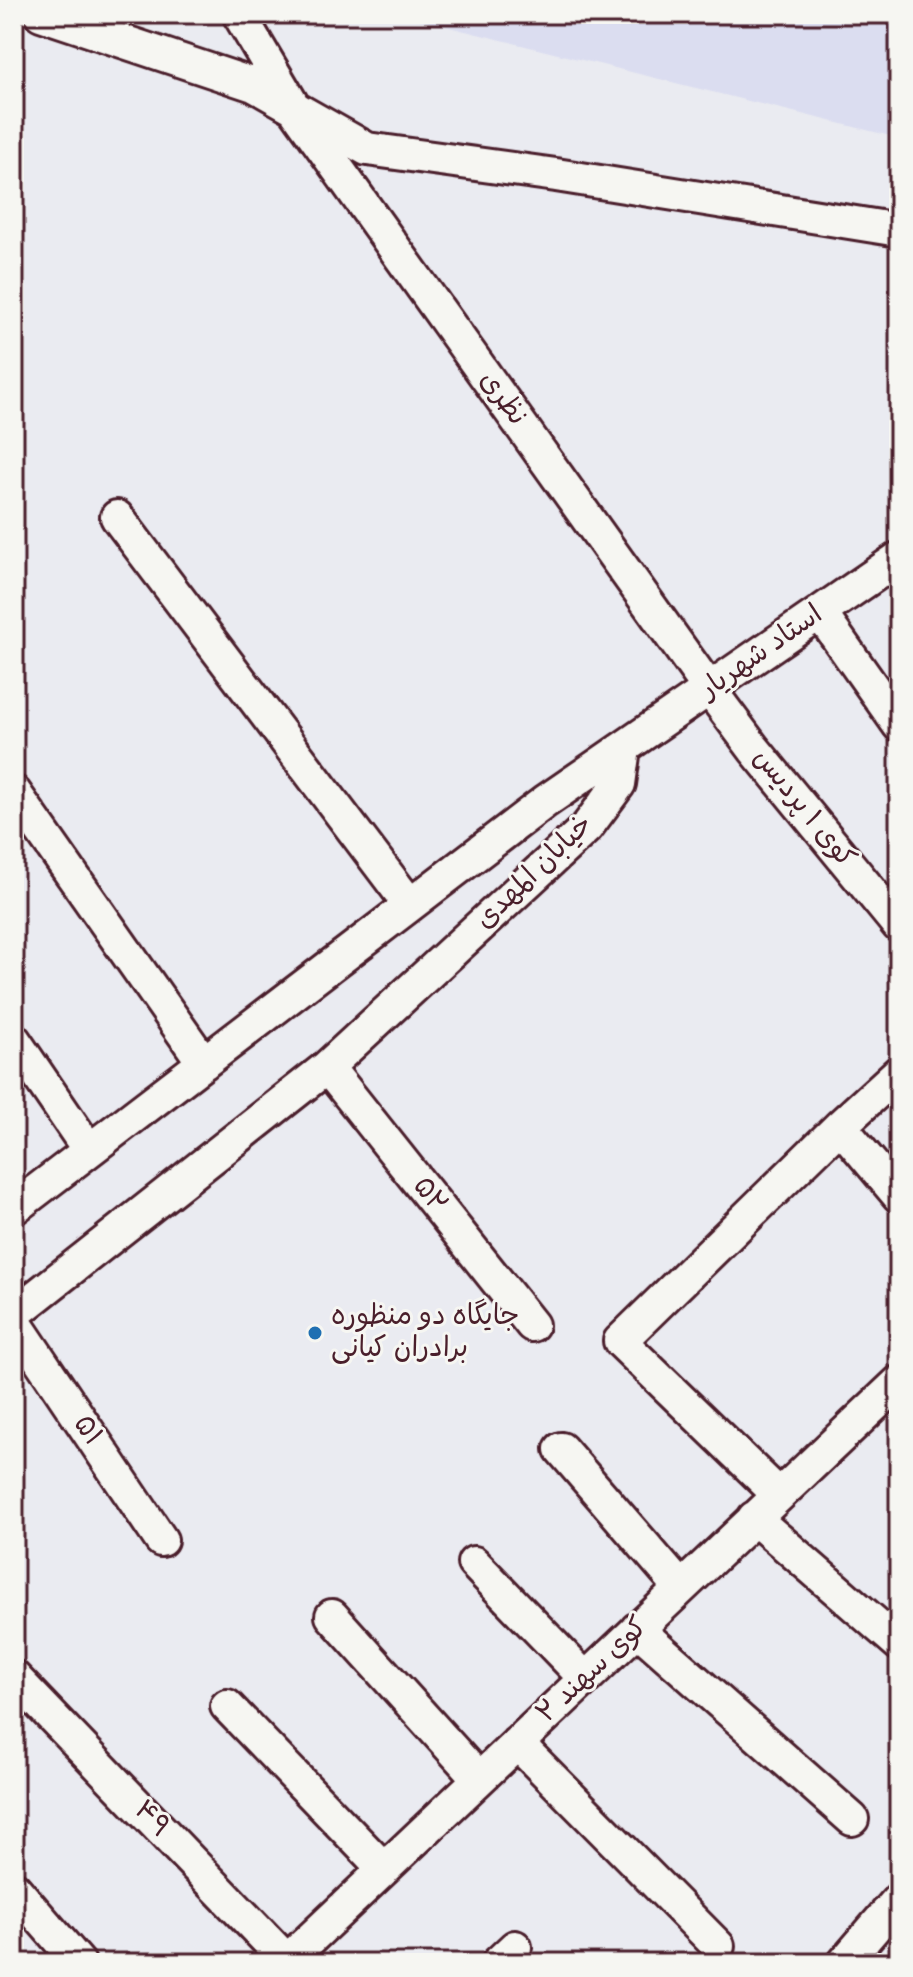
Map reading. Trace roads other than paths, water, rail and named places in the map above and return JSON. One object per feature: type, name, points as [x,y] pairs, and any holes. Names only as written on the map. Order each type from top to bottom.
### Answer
[{"type":"street","points":[[41,14],[254,85],[367,149],[571,177],[899,230]]},
{"type":"street","name":"نظری","points":[[239,14],[295,109],[710,690]]},
{"type":"street","points":[[117,517],[410,905]]},
{"type":"street","name":"استاد شهریار","points":[[624,748],[899,558]]},
{"type":"street","points":[[820,613],[899,725]]},
{"type":"street","name":"کوی ۱ پردیس","points":[[710,690],[754,749],[899,926]]},
{"type":"street","name":"خیابان المهدی","points":[[14,1208],[546,801],[624,748]]},
{"type":"street","name":"خیابان المهدی","points":[[14,1314],[327,1067],[587,827],[619,784],[624,748]]},
{"type":"street","points":[[14,792],[204,1063]]},
{"type":"street","points":[[14,1040],[89,1150]]},
{"type":"street","name":"۵۲","points":[[327,1067],[532,1325]]},
{"type":"street","points":[[779,1495],[620,1341],[899,1072]]},
{"type":"street","points":[[840,1126],[899,1196]]},
{"type":"street","name":"۵۱","points":[[14,1321],[161,1540]]},
{"type":"street","name":"کوی سهند ۲","points":[[288,1962],[899,1382]]},
{"type":"street","points":[[561,1449],[681,1588]]},
{"type":"street","points":[[754,1518],[899,1644]]},
{"type":"street","points":[[474,1563],[585,1678]]},
{"type":"street","points":[[332,1616],[479,1779]]},
{"type":"street","points":[[637,1629],[852,1819]]},
{"type":"street","name":"۴۹","points":[[14,1677],[288,1962]]},
{"type":"street","points":[[227,1706],[384,1869]]},
{"type":"street","points":[[517,1743],[718,1946]]},
{"type":"street","points":[[14,1888],[79,1963]]},
{"type":"street","points":[[844,1963],[899,1899]]},
{"type":"place","name":"جایگاه دو منظوره برادران کیانی","points":[[315,1333]]}]
